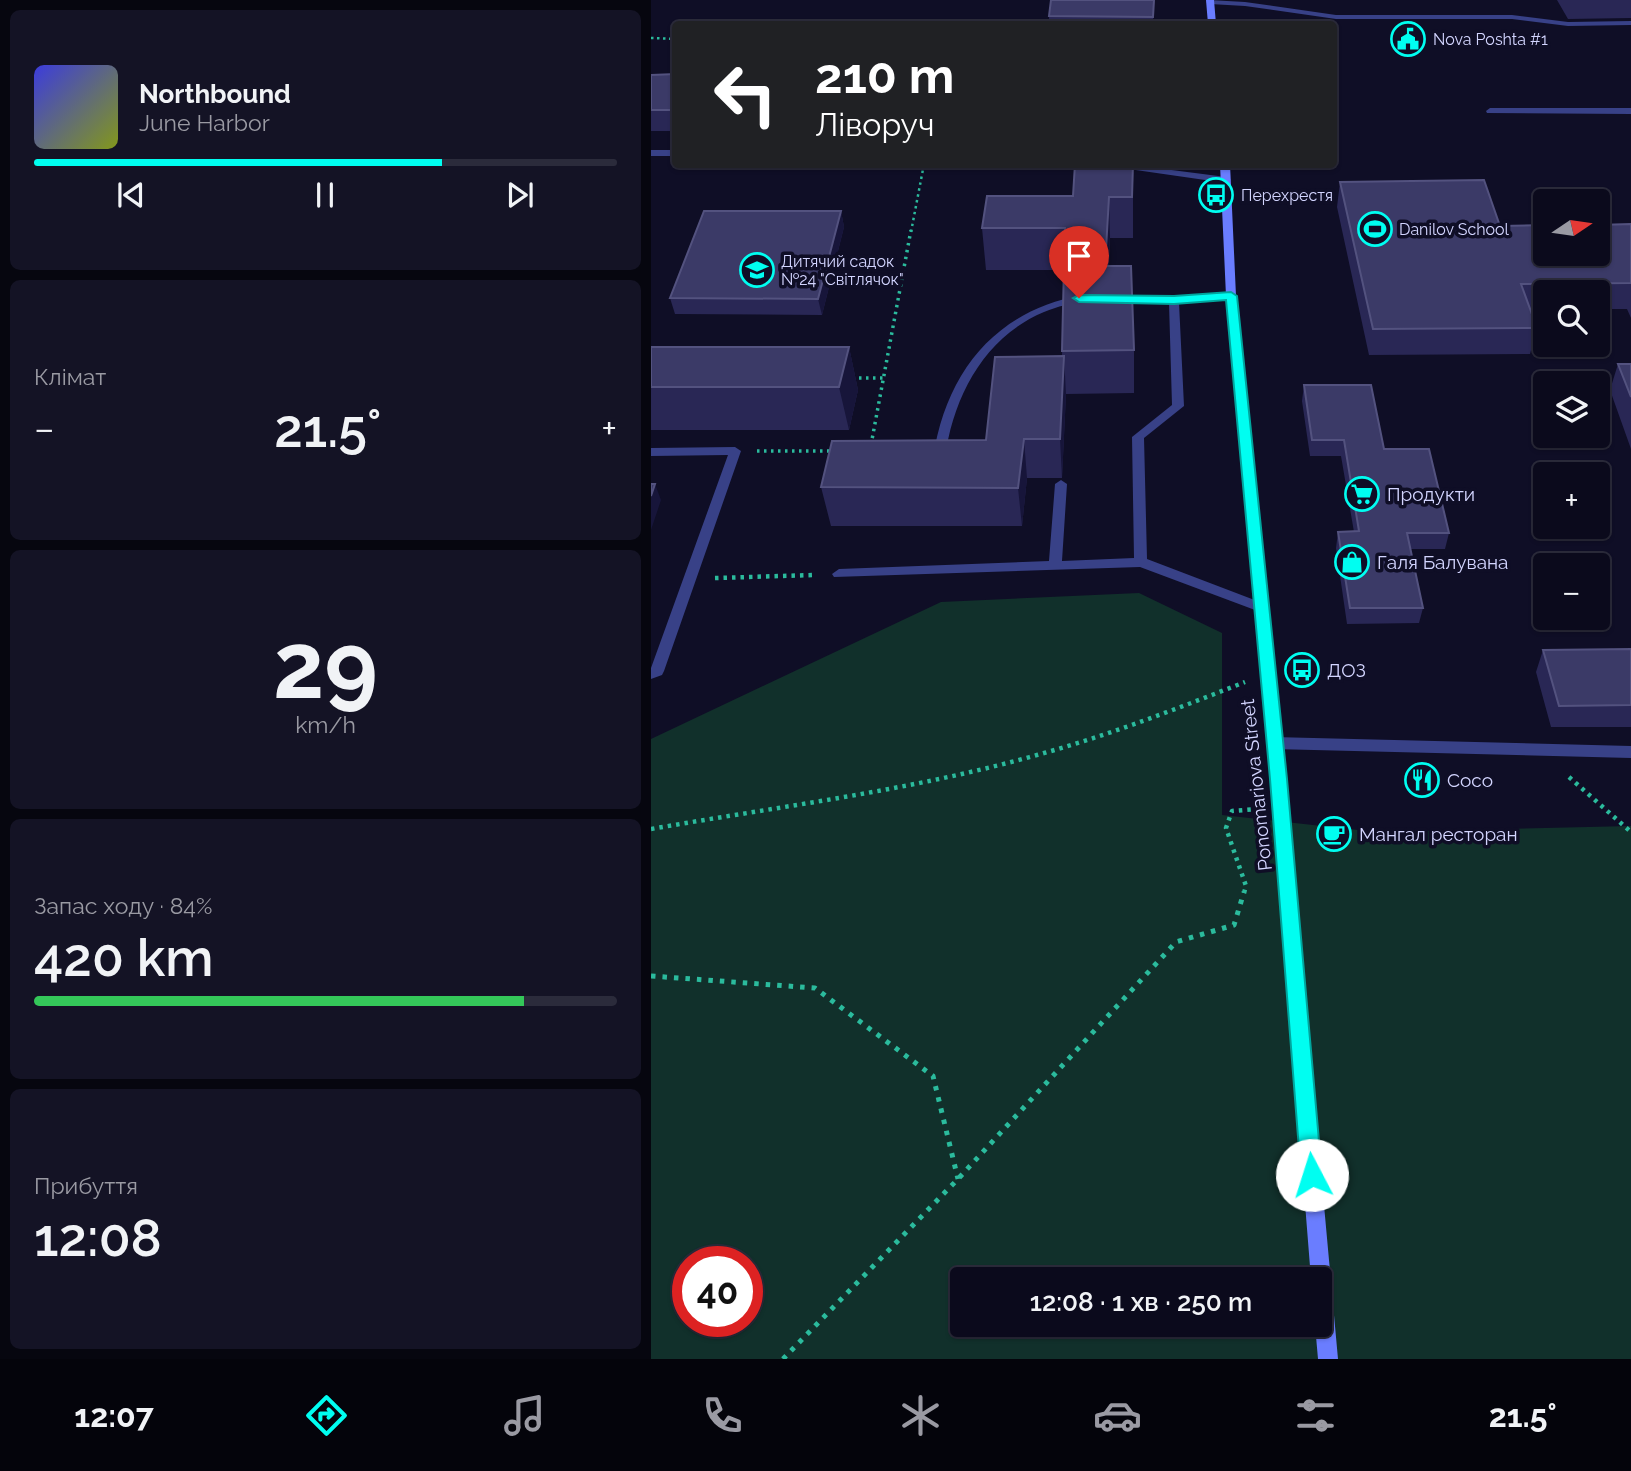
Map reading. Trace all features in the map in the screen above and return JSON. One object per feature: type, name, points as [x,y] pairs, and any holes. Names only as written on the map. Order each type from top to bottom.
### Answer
[{"type":"street","points":[[1210,1],[1212,21]]},
{"type":"street","name":"Ponomariova Street","points":[[1225,168],[1231,296],[1280,808],[1328,1359]]},
{"type":"lane","points":[[1210,1],[1336,17],[1512,17],[1569,24],[1631,23]]},
{"type":"lane","points":[[1490,111],[1631,111]]},
{"type":"lane","points":[[651,153],[672,153]]},
{"type":"lane","points":[[1130,168],[1226,180]]},
{"type":"lane","points":[[1106,299],[1174,300],[1231,296]]},
{"type":"lane","points":[[937,464],[948,415],[974,364],[1002,332],[1045,306],[1093,299]]},
{"type":"lane","points":[[1141,562],[1138,437],[1178,405],[1174,300]]},
{"type":"lane","points":[[651,452],[735,451],[657,671],[651,674]]},
{"type":"lane","points":[[1055,566],[1061,484]]},
{"type":"lane","points":[[839,574],[1141,562],[1260,607]]},
{"type":"lane","points":[[1273,743],[1631,752]]},
{"type":"path","points":[[651,38],[672,39]]},
{"type":"path","points":[[870,451],[923,168]]},
{"type":"path","points":[[842,378],[883,378]]},
{"type":"path","points":[[735,451],[843,451]]},
{"type":"path","points":[[690,579],[803,575]]},
{"type":"path","points":[[651,829],[894,788],[1042,754],[1133,725],[1237,683],[1267,679]]},
{"type":"path","points":[[1539,750],[1631,832]]},
{"type":"path","points":[[783,1359],[958,1179],[1176,942],[1234,925],[1246,886],[1226,828],[1232,811],[1280,808]]},
{"type":"path","points":[[651,976],[815,988],[933,1076],[958,1179]]},
{"type":"green space","points":[[1139,593],[1222,633],[1222,815],[1376,832],[1631,826],[1631,1359],[651,1359],[651,739],[941,602]]},
{"type":"building","points":[[1051,0],[1154,0],[1153,17],[1049,16]]},
{"type":"building","points":[[672,74],[672,110],[651,110],[651,75]]},
{"type":"building","points":[[1075,168],[1133,168],[1132,197],[1109,197],[1106,249],[1064,254],[1065,228],[982,228],[987,196],[1073,196]]},
{"type":"building","points":[[1484,180],[1500,226],[1533,225],[1533,266],[1610,266],[1610,225],[1631,224],[1631,283],[1610,283],[1610,280],[1533,280],[1533,284],[1521,284],[1533,317],[1533,328],[1373,329],[1340,182]]},
{"type":"building","points":[[704,211],[841,211],[818,299],[670,298]]},
{"type":"building","points":[[1106,260],[1106,266],[1131,266],[1134,350],[1062,351],[1064,265]]},
{"type":"building","points":[[651,347],[849,347],[839,387],[651,387]]},
{"type":"building","points":[[1064,356],[1060,439],[1024,439],[1018,488],[821,487],[832,441],[986,440],[995,357]]},
{"type":"building","points":[[1618,364],[1631,364],[1631,397]]},
{"type":"building","points":[[1304,385],[1371,385],[1384,449],[1429,449],[1449,533],[1407,533],[1423,608],[1350,608],[1338,532],[1359,531],[1344,440],[1312,440]]},
{"type":"building","points":[[1631,649],[1631,705],[1559,706],[1543,650]]},
{"type":"place","name":"Nova Poshta #1","points":[[1408,39]]},
{"type":"place","name":"Перехрестя","points":[[1216,195]]},
{"type":"place","name":"Danilov School","points":[[1375,229]]},
{"type":"place","name":"Дитячий садок №24 \"Світлячок\"","points":[[757,270]]},
{"type":"place","name":"Продукти","points":[[1362,494]]},
{"type":"place","name":"Галя Балувана","points":[[1352,562]]},
{"type":"place","name":"ДОЗ","points":[[1302,670]]},
{"type":"place","name":"Сосо","points":[[1422,780]]},
{"type":"place","name":"Мангал ресторан","points":[[1334,834]]},
{"type":"route","points":[[1079,298],[1174,300],[1231,296],[1278,779],[1312,1175]]}]
